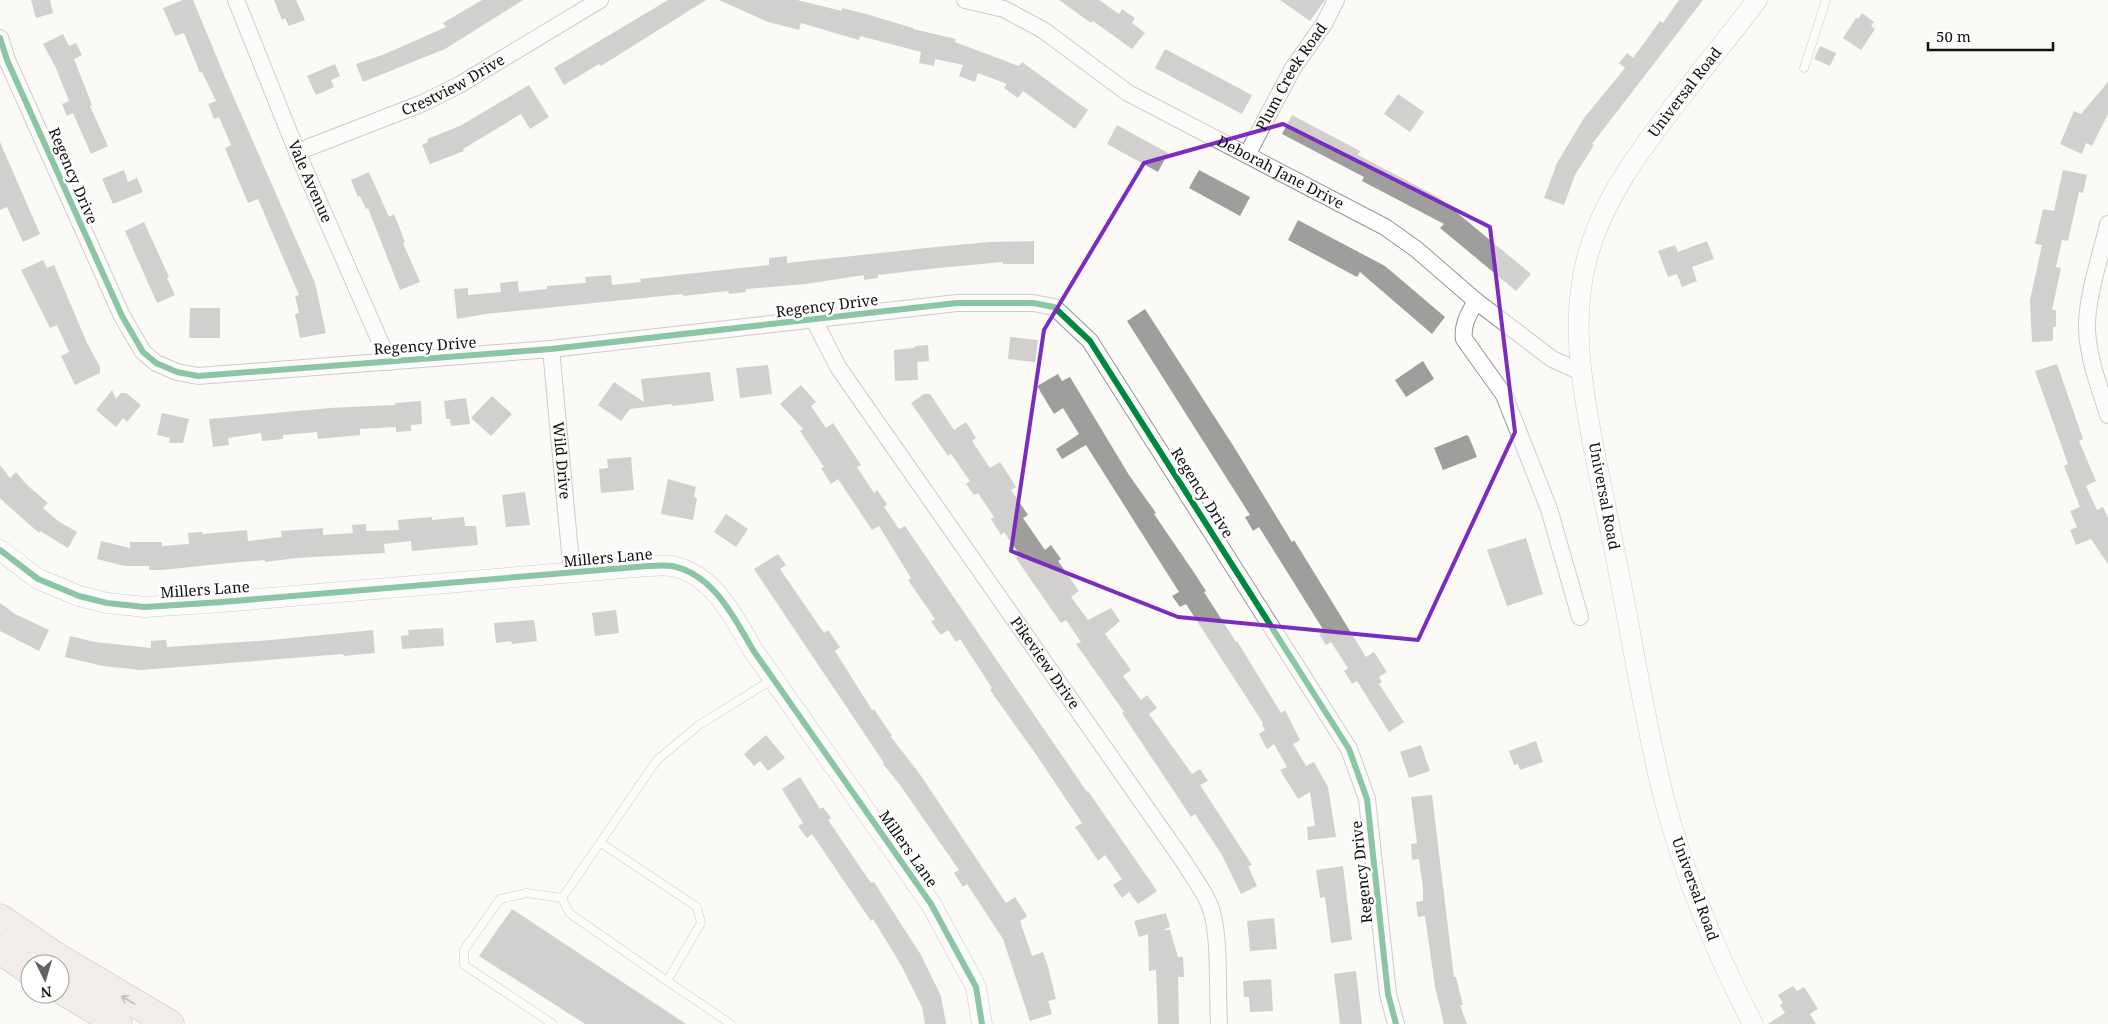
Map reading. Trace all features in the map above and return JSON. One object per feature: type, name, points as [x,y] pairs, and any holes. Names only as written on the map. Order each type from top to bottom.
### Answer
[{"type":"highway","points":[[0,918],[57,957],[170,1024]]},
{"type":"highway","points":[[0,950],[20,964]]},
{"type":"highway","points":[[70,995],[118,1024]]},
{"type":"street","name":"Vale Avenue","points":[[236,0],[297,152],[389,362]]},
{"type":"street","name":"Crestview Drive","points":[[297,152],[423,103],[459,85],[600,0]]},
{"type":"street","name":"Deborah Jane Drive","points":[[966,0],[1004,9],[1043,30],[1128,93],[1384,227],[1416,249],[1476,301],[1552,359],[1580,372]]},
{"type":"street","name":"Plum Creek Road","points":[[1247,155],[1293,68],[1324,24],[1336,0]]},
{"type":"street","name":"Universal Road","points":[[1753,1024],[1717,949],[1683,860],[1664,799],[1649,731],[1580,372],[1578,330],[1580,295],[1586,259],[1605,210],[1621,180],[1640,150],[1756,0]]},
{"type":"street","name":"Regency Drive","points":[[0,38],[78,222],[122,316],[143,352],[156,363],[177,372],[198,376],[551,349],[957,303],[1033,302],[1054,307],[1090,341],[1349,749],[1367,799],[1388,994],[1396,1024]]},
{"type":"street","points":[[2108,224],[2089,307],[2087,329],[2090,353],[2108,415]]},
{"type":"street","points":[[1476,301],[1465,321],[1463,329],[1464,339],[1504,395],[1549,509],[1580,617]]},
{"type":"street","name":"Pikeview Drive","points":[[814,320],[838,367],[1184,862],[1208,902],[1213,916],[1215,933],[1218,1024]]},
{"type":"street","name":"Wild Drive","points":[[551,349],[572,574]]},
{"type":"street","name":"Millers Lane","points":[[0,550],[38,579],[79,596],[107,603],[145,607],[572,574],[648,566],[672,566],[699,578],[716,592],[773,679],[931,904],[976,987],[982,1024]]},
{"type":"lane","points":[[1804,68],[1826,0]]},
{"type":"lane","points":[[562,898],[657,760],[699,725],[773,679]]},
{"type":"lane","points":[[601,843],[697,907],[701,924],[667,981]]},
{"type":"lane","points":[[553,1024],[464,965],[464,950],[500,899],[527,894],[562,898]]},
{"type":"lane","points":[[562,898],[569,914],[731,1024]]},
{"type":"highlighted area","points":[[1283,124],[1490,227],[1515,432],[1418,640],[1178,617],[1011,551],[1044,330],[1144,163]]},
{"type":"building","points":[[31,0],[50,0],[53,13],[36,18]]},
{"type":"building","points":[[183,0],[193,0],[315,283],[326,333],[300,338],[295,314],[299,313],[295,296],[299,295],[258,199],[248,203],[225,148],[231,145],[219,117],[214,119],[208,104],[216,101],[202,72],[200,73],[184,33],[175,36],[163,8]]},
{"type":"building","points":[[274,0],[296,0],[305,20],[289,26],[285,18],[282,20]]},
{"type":"building","points":[[482,0],[523,0],[445,49],[363,82],[356,64],[385,54],[446,27],[443,23]]},
{"type":"building","points":[[668,0],[706,0],[601,66],[599,64],[564,85],[554,68]]},
{"type":"building","points":[[719,0],[797,0],[842,11],[842,8],[913,29],[956,39],[955,42],[1019,66],[1022,62],[1088,110],[1075,129],[1023,91],[1018,98],[1004,88],[1007,84],[978,73],[975,82],[959,76],[963,65],[935,59],[934,66],[919,63],[921,52],[860,36],[859,40],[801,23],[799,30],[768,22]]},
{"type":"building","points":[[1059,0],[1099,0],[1119,14],[1122,9],[1135,18],[1132,23],[1145,33],[1132,49],[1093,21],[1091,23]]},
{"type":"building","points":[[1280,0],[1325,0],[1310,21]]},
{"type":"building","points":[[1679,0],[1703,0],[1592,144],[1594,145],[1575,175],[1564,205],[1544,198],[1557,163],[1584,118],[1625,68],[1619,63],[1627,53],[1633,58],[1660,21],[1663,23]]},
{"type":"building","points":[[1862,13],[1874,22],[1871,26],[1875,29],[1861,50],[1843,38],[1856,18],[1858,19]]},
{"type":"building","points":[[63,34],[69,46],[76,43],[82,55],[74,59],[92,105],[90,106],[108,146],[91,154],[73,113],[67,116],[62,104],[69,101],[56,68],[43,44]]},
{"type":"building","points":[[1820,46],[1836,53],[1830,66],[1814,59]]},
{"type":"building","points":[[1165,49],[1252,95],[1242,114],[1155,68]]},
{"type":"building","points":[[335,64],[340,76],[331,80],[334,87],[316,95],[307,76]]},
{"type":"building","points":[[2108,82],[2108,114],[2092,146],[2086,143],[2082,154],[2060,144],[2074,111],[2081,114]]},
{"type":"building","points":[[529,85],[549,117],[530,129],[521,114],[463,149],[464,151],[430,164],[422,145],[428,142],[427,139],[460,126]]},
{"type":"building","points":[[1398,94],[1424,112],[1410,132],[1384,114]]},
{"type":"building","points":[[1292,115],[1360,151],[1358,155],[1438,197],[1531,274],[1516,291],[1440,228],[1444,224],[1362,181],[1364,177],[1282,134]]},
{"type":"building","points":[[1117,125],[1168,153],[1158,172],[1107,144]]},
{"type":"building","points":[[0,142],[40,234],[23,242],[7,207],[0,210]]},
{"type":"building","points":[[124,170],[128,182],[137,178],[143,192],[113,204],[102,179]]},
{"type":"building","points":[[1199,170],[1250,197],[1240,216],[1189,188]]},
{"type":"building","points":[[2063,170],[2087,175],[2083,193],[2079,192],[2068,241],[2062,240],[2056,267],[2061,268],[2052,310],[2056,310],[2056,327],[2053,327],[2053,341],[2032,342],[2030,300],[2042,245],[2035,244],[2043,209],[2054,211]]},
{"type":"building","points":[[369,172],[389,217],[394,214],[405,242],[403,243],[420,282],[400,290],[368,208],[366,209],[360,196],[358,197],[351,180]]},
{"type":"building","points":[[1298,220],[1385,266],[1445,317],[1432,334],[1360,272],[1357,277],[1288,240]]},
{"type":"building","points":[[144,222],[169,277],[167,278],[175,295],[157,303],[125,231]]},
{"type":"building","points":[[1034,241],[1034,264],[1003,264],[1003,262],[938,268],[878,275],[878,278],[864,280],[864,275],[806,284],[746,289],[746,292],[729,294],[728,291],[683,296],[683,294],[485,314],[457,319],[454,289],[468,288],[468,295],[501,292],[500,283],[518,281],[519,292],[547,289],[547,286],[586,283],[585,277],[611,275],[612,285],[641,282],[640,279],[769,265],[769,258],[787,256],[787,263],[989,242]]},
{"type":"building","points":[[1707,241],[1714,259],[1692,267],[1697,281],[1682,287],[1677,274],[1668,277],[1658,251],[1675,245],[1678,252]]},
{"type":"building","points":[[43,260],[47,268],[54,265],[87,343],[100,367],[100,373],[75,385],[61,356],[69,352],[57,325],[50,328],[21,270]]},
{"type":"building","points":[[190,308],[220,308],[220,338],[189,338]]},
{"type":"building","points":[[1145,309],[1234,447],[1292,542],[1294,540],[1366,657],[1374,652],[1387,672],[1379,677],[1382,682],[1379,684],[1404,722],[1389,732],[1357,681],[1352,684],[1344,671],[1348,668],[1331,642],[1326,645],[1319,634],[1324,631],[1259,527],[1253,531],[1245,517],[1250,515],[1127,321]]},
{"type":"building","points":[[1010,337],[1038,340],[1035,362],[1008,359]]},
{"type":"building","points":[[928,345],[929,361],[917,362],[918,380],[895,381],[894,350]]},
{"type":"building","points":[[1423,361],[1434,379],[1406,397],[1395,380]]},
{"type":"building","points":[[2057,364],[2083,439],[2079,441],[2096,481],[2086,486],[2097,510],[2103,507],[2108,518],[2108,564],[2091,539],[2076,545],[2070,530],[2077,527],[2070,511],[2080,507],[2064,466],[2068,464],[2035,371]]},
{"type":"building","points":[[768,365],[772,394],[740,398],[736,368]]},
{"type":"building","points":[[710,372],[714,401],[630,409],[621,421],[598,405],[614,382],[644,402],[641,379]]},
{"type":"building","points":[[1058,374],[1062,381],[1070,377],[1129,475],[1206,591],[1204,592],[1237,641],[1281,713],[1285,710],[1300,740],[1293,744],[1306,766],[1314,762],[1328,787],[1336,837],[1308,840],[1307,827],[1315,826],[1310,792],[1298,799],[1280,770],[1287,767],[1274,744],[1267,749],[1259,734],[1265,730],[1263,723],[1186,604],[1180,607],[1172,596],[1179,592],[1086,445],[1062,459],[1056,449],[1079,434],[1063,408],[1054,414],[1037,386]]},
{"type":"building","points":[[801,385],[816,402],[811,406],[826,428],[833,423],[861,465],[857,467],[874,493],[877,490],[887,504],[884,507],[899,529],[905,526],[1157,891],[1138,904],[1129,892],[1122,898],[1113,885],[1122,879],[1105,855],[1098,861],[1075,827],[1082,823],[990,690],[992,688],[960,639],[956,642],[948,630],[941,635],[931,622],[935,619],[908,580],[911,578],[879,526],[872,530],[838,479],[831,484],[821,468],[824,467],[800,431],[803,429],[780,404]]},
{"type":"building","points":[[112,390],[116,399],[121,393],[126,393],[141,405],[127,422],[123,418],[116,427],[96,410]]},
{"type":"building","points":[[924,394],[930,394],[954,430],[966,422],[976,438],[972,441],[990,468],[1000,462],[1016,487],[1011,490],[1028,515],[1023,518],[1045,550],[1051,545],[1061,559],[1058,561],[1079,591],[1071,597],[1088,620],[1111,608],[1120,621],[1105,634],[1131,670],[1123,676],[1141,700],[1147,695],[1157,708],[1149,714],[1192,774],[1200,769],[1208,781],[1200,785],[1252,865],[1248,866],[1257,886],[1241,894],[1222,855],[1195,814],[1191,817],[1122,713],[1124,712],[1076,644],[1081,642],[1066,620],[1061,623],[1016,558],[1020,555],[1004,532],[1001,535],[991,519],[994,517],[978,493],[974,495],[966,484],[970,481],[951,454],[948,456],[911,403]]},
{"type":"building","points":[[492,396],[512,414],[491,436],[471,418]]},
{"type":"building","points":[[466,398],[470,424],[451,426],[450,419],[446,419],[444,401]]},
{"type":"building","points":[[421,401],[422,424],[411,425],[411,431],[396,432],[396,427],[360,429],[360,435],[318,439],[317,432],[283,435],[283,439],[262,441],[261,433],[228,438],[229,445],[213,447],[209,419],[329,408],[395,405],[395,403]]},
{"type":"building","points":[[162,413],[189,419],[183,443],[169,443],[170,438],[157,435]]},
{"type":"building","points":[[1467,435],[1477,457],[1443,470],[1434,448]]},
{"type":"building","points":[[631,457],[634,490],[601,493],[599,469],[608,468],[607,459]]},
{"type":"building","points":[[0,465],[10,478],[16,472],[27,485],[48,503],[43,508],[58,521],[77,532],[68,548],[40,531],[39,533],[0,498]]},
{"type":"building","points":[[668,479],[696,487],[694,497],[697,498],[693,520],[661,514]]},
{"type":"building","points":[[525,492],[530,525],[506,527],[502,495]]},
{"type":"building","points":[[726,514],[748,529],[736,547],[714,532]]},
{"type":"building","points":[[432,517],[432,520],[464,517],[465,526],[476,526],[478,545],[412,551],[411,541],[384,544],[385,553],[297,558],[265,562],[265,560],[162,570],[149,570],[149,566],[125,566],[97,559],[101,541],[130,548],[130,542],[162,542],[162,546],[189,544],[188,533],[202,532],[203,534],[247,530],[248,541],[282,537],[281,531],[323,528],[323,535],[353,533],[352,525],[366,524],[366,531],[399,530],[398,520]]},
{"type":"building","points":[[1526,538],[1543,594],[1507,606],[1487,550]]},
{"type":"building","points":[[778,554],[786,565],[780,569],[824,633],[828,630],[840,647],[835,651],[872,710],[874,709],[891,737],[919,773],[1006,903],[1015,897],[1027,916],[1020,921],[1032,956],[1043,952],[1056,999],[1048,1001],[1052,1014],[1030,1021],[1003,939],[967,884],[963,887],[954,873],[959,870],[900,785],[883,764],[754,569]]},
{"type":"building","points":[[0,603],[15,614],[49,630],[39,651],[0,631]]},
{"type":"building","points":[[616,610],[619,633],[595,636],[592,613]]},
{"type":"building","points":[[534,620],[537,641],[512,644],[511,641],[496,643],[494,623]]},
{"type":"building","points":[[443,628],[444,646],[402,649],[401,636],[409,635],[408,630]]},
{"type":"building","points":[[373,630],[375,653],[344,656],[343,654],[141,670],[103,666],[65,657],[70,636],[95,642],[151,648],[151,641],[166,640],[167,647],[271,640]]},
{"type":"building","points":[[766,735],[785,758],[768,771],[760,761],[754,766],[744,754]]},
{"type":"building","points":[[1536,741],[1543,762],[1520,770],[1518,764],[1514,765],[1509,751]]},
{"type":"building","points":[[1421,745],[1430,771],[1409,778],[1400,752]]},
{"type":"building","points":[[800,777],[820,809],[823,807],[831,818],[828,820],[871,883],[874,882],[921,955],[941,996],[946,1024],[925,1024],[922,1007],[901,965],[873,919],[871,921],[812,834],[807,838],[798,826],[803,823],[782,789]]},
{"type":"building","points":[[1432,795],[1454,977],[1456,977],[1463,1005],[1460,1005],[1467,1024],[1444,1024],[1435,987],[1425,916],[1418,917],[1416,902],[1423,901],[1423,888],[1419,859],[1412,860],[1411,844],[1417,843],[1411,797]]},
{"type":"building","points":[[1343,866],[1352,940],[1331,943],[1325,897],[1320,898],[1316,870]]},
{"type":"building","points":[[512,909],[686,1024],[585,1024],[479,956]]},
{"type":"building","points":[[1166,913],[1170,927],[1163,930],[1170,930],[1178,957],[1183,957],[1184,977],[1178,977],[1179,1024],[1158,1024],[1156,970],[1149,971],[1148,934],[1139,937],[1134,921]]},
{"type":"building","points":[[1274,918],[1277,949],[1250,951],[1247,921]]},
{"type":"building","points":[[1356,971],[1362,1024],[1340,1024],[1334,974]]},
{"type":"building","points":[[1271,979],[1273,1011],[1250,1012],[1249,997],[1244,997],[1243,981]]},
{"type":"building","points":[[1793,986],[1797,991],[1804,987],[1818,1009],[1810,1014],[1816,1024],[1768,1024],[1785,1013],[1780,1005],[1783,1003],[1778,995]]},
{"type":"cycle path","points":[[0,38],[7,60],[122,316],[143,352],[156,363],[177,372],[198,376],[551,349],[957,303],[1033,303],[1054,307],[1090,341],[1349,749],[1367,799],[1388,994],[1396,1024]]},
{"type":"cycle path","points":[[0,550],[38,579],[79,596],[107,603],[145,607],[648,566],[672,566],[686,571],[711,587],[730,611],[753,650],[931,904],[976,987],[982,1024]]}]
